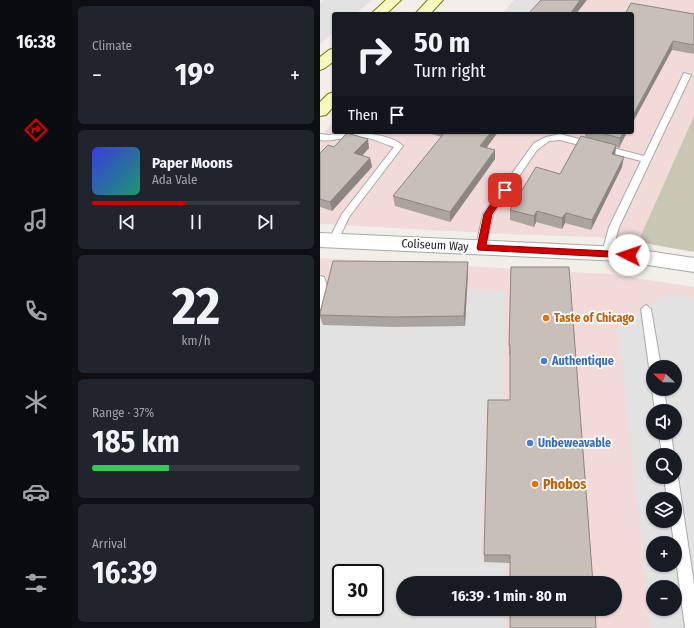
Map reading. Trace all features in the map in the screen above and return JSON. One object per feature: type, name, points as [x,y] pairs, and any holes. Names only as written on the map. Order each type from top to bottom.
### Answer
[{"type":"main road","points":[[380,12],[394,0]]},
{"type":"main road","points":[[424,12],[436,0]]},
{"type":"main road","points":[[320,65],[332,55]]},
{"type":"main road","points":[[320,111],[332,99]]},
{"type":"street","name":"Coliseum Way","points":[[327,240],[607,253],[694,265]]},
{"type":"lane","points":[[607,253],[614,227],[687,75]]},
{"type":"lane","points":[[320,137],[328,140],[356,134],[399,146],[327,240]]},
{"type":"lane","points":[[481,248],[488,214],[530,154],[542,140],[550,137],[560,137],[647,160]]},
{"type":"lane","points":[[320,280],[322,283],[320,305]]},
{"type":"lane","points":[[646,309],[654,360]]},
{"type":"lane","points":[[679,528],[694,628]]},
{"type":"shaded area","points":[[324,0],[372,0],[357,12],[332,12],[332,34],[320,44],[320,3]]},
{"type":"shaded area","points":[[514,0],[694,0],[694,116],[638,242],[596,237],[503,234],[320,224],[320,138],[332,123],[332,134],[634,134],[634,12],[504,12]]},
{"type":"shaded area","points":[[516,0],[554,0],[536,12],[506,12]]},
{"type":"shaded area","points":[[694,116],[694,252],[638,242]]},
{"type":"shaded area","points":[[320,258],[609,274],[694,287],[694,628],[320,628]]},
{"type":"shaded area","points":[[468,289],[505,292],[504,407],[485,407],[481,562],[506,562],[506,576],[396,576],[396,616],[506,616],[506,628],[320,628],[320,324],[465,326]]},
{"type":"shaded area","points":[[665,293],[694,298],[694,628],[651,628],[650,616],[682,616],[682,580],[646,580],[646,583],[617,323],[631,322]]},
{"type":"building","points":[[541,0],[580,0],[571,12],[530,12]]},
{"type":"building","points":[[631,3],[694,14],[694,45],[673,41],[634,113],[634,12],[626,12]]},
{"type":"building","points":[[346,134],[368,139],[354,153],[370,158],[330,202],[320,199],[320,153],[328,145],[334,147]]},
{"type":"building","points":[[443,134],[489,134],[480,146],[495,150],[450,212],[393,196]]},
{"type":"building","points":[[605,134],[623,134],[620,138]]},
{"type":"building","points":[[581,136],[616,145],[612,154],[624,157],[592,220],[566,213],[562,218],[537,211],[534,216],[510,210],[536,167],[560,174]]},
{"type":"building","points":[[333,261],[468,262],[464,316],[391,317],[320,315]]},
{"type":"building","points":[[511,267],[569,267],[592,576],[510,576],[510,555],[484,555],[488,400],[510,400],[509,345]]},
{"type":"building","points":[[510,616],[595,616],[596,628],[510,628]]},
{"type":"place","name":"Taste of Chicago","points":[[546,318]]},
{"type":"place","name":"Authentique","points":[[544,361]]},
{"type":"place","name":"Unbeweavable","points":[[530,443]]},
{"type":"place","name":"Phobos","points":[[535,484]]},
{"type":"route","points":[[505,190],[488,214],[481,248],[629,255]]}]
